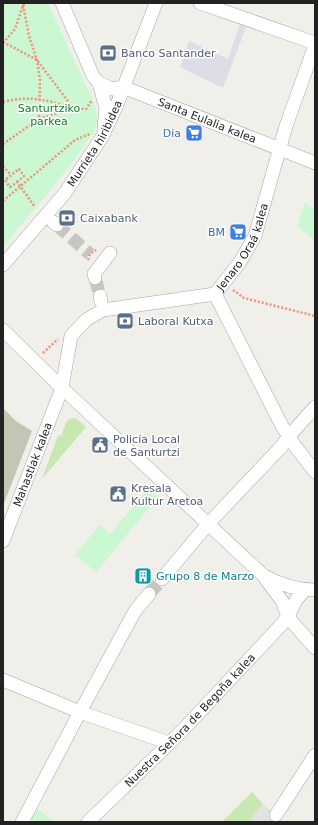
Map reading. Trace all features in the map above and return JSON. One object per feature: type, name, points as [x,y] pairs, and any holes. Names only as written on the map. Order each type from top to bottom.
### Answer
[{"type":"street","points":[[62,3],[93,76],[99,83],[106,108],[98,134]]},
{"type":"street","name":"Murrieta hiribidea","points":[[3,265],[65,193],[98,134],[116,107],[156,3]]},
{"type":"street","points":[[200,3],[315,44]]},
{"type":"street","name":"Jenaro Oraá kalea","points":[[62,388],[71,336],[86,320],[103,310],[215,294],[240,262],[254,236],[286,126],[315,44]]},
{"type":"street","name":"Santa Eulalia kalea","points":[[99,83],[112,88],[123,87],[315,163]]},
{"type":"street","points":[[95,278],[94,274],[110,253]]},
{"type":"street","points":[[215,294],[278,419],[315,472]]},
{"type":"street","points":[[3,330],[62,388],[264,576],[282,601],[288,616],[315,648]]},
{"type":"street","name":"Mahastiak kalea","points":[[3,541],[62,388]]},
{"type":"street","points":[[162,579],[208,524],[282,446],[315,407]]},
{"type":"street","points":[[264,576],[283,585],[310,590]]},
{"type":"street","name":"Nuestra Señora de Begoña kalea","points":[[88,822],[181,732],[288,616],[296,600],[310,590]]},
{"type":"street","points":[[22,822],[135,611],[149,594]]},
{"type":"street","points":[[3,680],[80,712],[169,743]]},
{"type":"street","points":[[276,815],[315,755]]},
{"type":"path","points":[[24,4],[15,29],[3,43],[37,60],[73,108]]},
{"type":"path","points":[[24,4],[29,36],[37,60],[40,80],[39,119]]},
{"type":"path","points":[[3,102],[16,98],[40,98],[73,108],[86,109],[92,99]]},
{"type":"path","points":[[3,144],[39,119],[73,108]]},
{"type":"path","points":[[3,201],[75,140],[98,134]]},
{"type":"path","points":[[3,166],[12,175]]},
{"type":"path","points":[[19,169],[24,176],[10,187],[5,180],[12,175],[19,169]]},
{"type":"path","points":[[17,182],[35,207]]},
{"type":"path","points":[[231,288],[244,298],[315,316]]},
{"type":"path","points":[[41,354],[63,335]]},
{"type":"shaded area","points":[[240,24],[246,27],[223,88],[180,67],[189,41],[228,59]]},
{"type":"shaded area","points":[[3,408],[16,421],[32,431],[3,506]]},
{"type":"shaded area","points":[[263,804],[283,822],[250,822],[254,814]]},
{"type":"green space","name":"Santurtziko parkea","points":[[3,3],[48,3],[92,99],[96,110],[97,122],[94,132],[65,172],[3,247]]},
{"type":"green space","points":[[305,202],[315,210],[315,241],[297,226]]},
{"type":"green space","points":[[73,418],[77,419],[86,427],[42,479],[58,435],[61,436],[66,422]]},
{"type":"green space","points":[[149,487],[158,497],[96,572],[75,555],[100,524],[110,534]]},
{"type":"green space","points":[[252,792],[263,804],[254,814],[250,822],[222,822]]},
{"type":"green space","points":[[37,809],[55,822],[31,822]]},
{"type":"tunnel","points":[[57,225],[90,254]]},
{"type":"tunnel","points":[[95,278],[100,296]]},
{"type":"tunnel","points":[[149,594],[162,579]]},
{"type":"place","name":"Banco Santander","points":[[108,53]]},
{"type":"place","name":"Dia","points":[[194,133]]},
{"type":"place","name":"Caixabank","points":[[67,218]]},
{"type":"place","name":"BM","points":[[238,232]]},
{"type":"place","name":"Laboral Kutxa","points":[[125,321]]},
{"type":"place","name":"Policía Local de Santurtzi","points":[[100,445]]},
{"type":"place","name":"Kresala Kultur Aretoa","points":[[118,494]]},
{"type":"place","name":"Grupo 8 de Marzo","points":[[143,576]]}]
